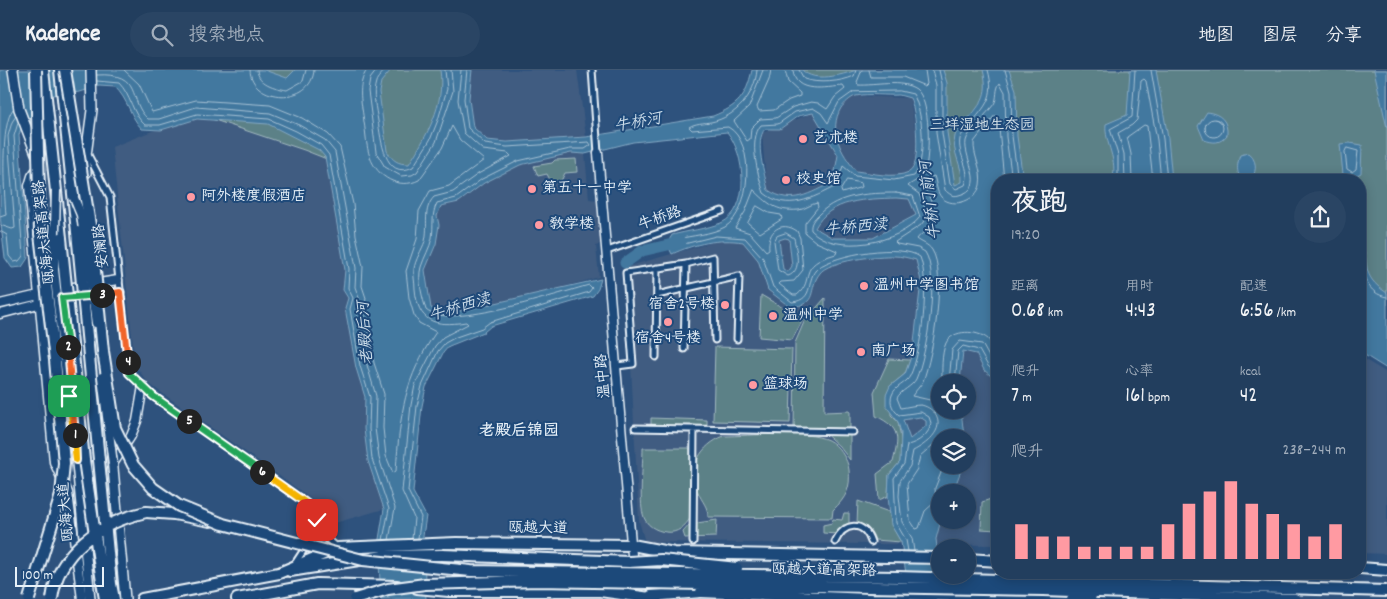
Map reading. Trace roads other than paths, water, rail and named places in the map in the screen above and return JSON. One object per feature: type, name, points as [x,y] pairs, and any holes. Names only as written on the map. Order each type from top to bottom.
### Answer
[{"type":"highway","points":[[29,599],[61,496],[64,463],[55,360],[40,234],[36,70]]},
{"type":"highway","name":"瓯海大道高架路","points":[[43,70],[84,460],[104,599]]},
{"type":"highway","points":[[60,70],[114,599]]},
{"type":"highway","points":[[65,70],[91,231],[103,351],[115,428],[133,465],[153,488],[179,506],[223,524]]},
{"type":"highway","points":[[52,599],[56,582],[69,557],[90,535],[114,522],[146,512],[174,514],[223,524]]},
{"type":"highway","name":"瓯越大道高架路","points":[[223,524],[363,560],[471,571],[792,575],[1387,591]]},
{"type":"highway","name":"瓯越大道","points":[[142,599],[279,572],[338,548],[353,547],[456,543],[632,545],[674,553],[931,558]]},
{"type":"highway","points":[[279,572],[373,557],[442,555],[629,562],[661,560],[792,575]]},
{"type":"highway","points":[[976,560],[991,561]]},
{"type":"highway","points":[[1366,568],[1387,570]]},
{"type":"highway","name":"瓯越大道高架路","points":[[355,599],[388,589],[425,584],[539,581],[1113,592],[1295,599]]},
{"type":"highway","points":[[237,599],[317,584],[374,584],[449,591],[600,590],[635,598],[652,598],[701,592],[869,599]]},
{"type":"highway","points":[[1078,598],[1113,592]]},
{"type":"highway","points":[[827,599],[865,593],[1214,599]]},
{"type":"main road","name":"瓯海大道","points":[[13,70],[19,109],[40,164],[44,221],[62,293],[72,379],[76,460],[90,599]]},
{"type":"main road","points":[[91,70],[92,110],[85,163],[102,294],[112,464]]},
{"type":"main road","name":"温中路","points":[[598,153],[635,598]]},
{"type":"main road","points":[[40,164],[32,176],[29,186],[54,462],[68,493],[82,599]]},
{"type":"main road","points":[[56,190],[54,270],[76,460]]},
{"type":"main road","points":[[74,198],[81,215],[112,464],[125,599]]},
{"type":"main road","points":[[0,314],[40,304],[62,293],[118,280]]},
{"type":"main road","points":[[0,304],[39,294],[102,294],[120,292]]},
{"type":"main road","points":[[112,464],[131,436],[137,421],[143,386]]},
{"type":"main road","points":[[1078,598],[1080,579]]},
{"type":"main road","points":[[1097,579],[1097,598]]},
{"type":"street","points":[[592,70],[598,153]]},
{"type":"street","name":"安澜路","points":[[86,151],[110,196],[129,373],[143,386],[306,503],[325,537],[338,548]]},
{"type":"street","name":"牛桥路","points":[[607,251],[722,211]]},
{"type":"street","points":[[617,366],[634,364],[626,273],[686,264],[713,256],[715,340]]},
{"type":"street","points":[[684,349],[686,264]]},
{"type":"street","points":[[656,357],[657,268]]},
{"type":"street","points":[[657,295],[739,276],[738,339]]},
{"type":"street","points":[[634,428],[853,432]]},
{"type":"street","points":[[693,542],[694,429]]},
{"type":"street","points":[[292,567],[311,539],[317,520]]},
{"type":"street","points":[[835,542],[846,527],[853,526],[861,527],[868,533],[871,542]]},
{"type":"water","points":[[0,70],[264,70],[287,78],[295,70],[391,70],[381,82],[379,92],[387,151],[396,161],[409,164],[428,131],[437,107],[441,83],[440,70],[472,70],[469,99],[473,127],[487,140],[507,142],[586,137],[713,116],[729,108],[740,99],[747,87],[752,70],[802,70],[814,76],[828,77],[857,70],[943,70],[947,83],[947,132],[955,185],[962,182],[962,176],[955,148],[955,136],[982,100],[985,87],[983,70],[1009,70],[1016,90],[1017,136],[1022,174],[991,174],[991,376],[984,370],[976,354],[963,351],[961,374],[931,374],[931,419],[962,419],[963,429],[931,429],[931,474],[960,474],[956,484],[931,484],[931,529],[939,529],[936,539],[931,539],[931,584],[943,584],[947,599],[910,599],[901,542],[891,525],[888,496],[889,475],[900,462],[901,433],[898,422],[886,406],[886,395],[890,386],[905,374],[913,351],[921,281],[916,260],[899,256],[887,256],[833,265],[820,273],[806,303],[790,307],[768,290],[758,260],[743,242],[707,243],[689,247],[672,254],[667,244],[672,235],[721,223],[731,216],[737,206],[741,194],[741,167],[738,153],[727,132],[633,142],[585,154],[571,153],[520,165],[484,183],[459,202],[441,206],[437,216],[439,225],[436,244],[425,270],[431,308],[440,311],[460,311],[601,279],[598,289],[593,296],[491,326],[484,332],[449,346],[443,353],[426,387],[422,406],[413,492],[426,516],[423,536],[426,599],[381,599],[378,545],[384,509],[368,461],[364,429],[365,397],[356,368],[345,308],[348,298],[343,290],[345,270],[325,157],[319,150],[268,124],[197,119],[161,130],[142,129],[115,87],[99,86],[80,92],[44,96],[40,110],[45,129],[41,131],[27,124],[22,125],[19,135],[28,258],[22,267],[12,268],[5,258],[0,216]],"holes":[[[899,95],[910,98],[917,137],[917,149],[913,168],[909,172],[897,175],[856,171],[841,149],[836,133],[837,116],[841,108],[856,96]],[[813,113],[838,155],[833,182],[809,194],[785,197],[768,190],[761,158],[760,141],[765,129],[780,129],[798,116]],[[896,198],[909,199],[916,215],[873,238],[833,238],[815,228],[830,211],[850,202]],[[789,239],[792,266],[788,272],[783,269],[779,240]],[[920,417],[926,421],[926,426],[910,439],[903,420]]]},
{"type":"water","points":[[1130,70],[1156,70],[1168,138],[1171,174],[1114,174],[1113,159],[1107,138],[1106,124],[1127,115]]},
{"type":"water","points":[[1374,70],[1387,70],[1387,128]]},
{"type":"water","points":[[1207,112],[1220,116],[1225,122],[1227,135],[1219,141],[1204,140],[1198,126]]},
{"type":"water","points":[[1340,144],[1362,145],[1361,173],[1343,174]]},
{"type":"water","points":[[1248,153],[1253,159],[1255,162],[1254,174],[1239,174],[1240,155]]},
{"type":"water","points":[[1366,262],[1372,280],[1387,293],[1387,369],[1366,356]]},
{"type":"waterway","name":"牛桥西渎","points":[[625,263],[642,251],[681,242]]},
{"type":"place","name":"艺术楼","points":[[803,139]]},
{"type":"place","name":"校史馆","points":[[786,180]]},
{"type":"place","name":"第五十一中学","points":[[532,189]]},
{"type":"place","name":"阿外楼度假酒店","points":[[191,197]]},
{"type":"place","name":"教学楼","points":[[539,225]]},
{"type":"place","name":"温州中学图书馆","points":[[864,286]]},
{"type":"place","name":"宿舍2号楼","points":[[725,305]]},
{"type":"place","name":"温州中学","points":[[773,316]]},
{"type":"place","name":"宿舍4号楼","points":[[668,322]]},
{"type":"place","name":"南广场","points":[[861,352]]},
{"type":"place","name":"篮球场","points":[[753,385]]},
{"type":"district","name":"老殿后锦园","points":[[519,431]]},
{"type":"water label","name":"牛桥河","points":[[638,123]]},
{"type":"water label","name":"牛桥门前河","points":[[931,200]]},
{"type":"water label","name":"老殿后河","points":[[366,333]]},
{"type":"park label","name":"三垟湿地生态园","points":[[982,126]]}]
